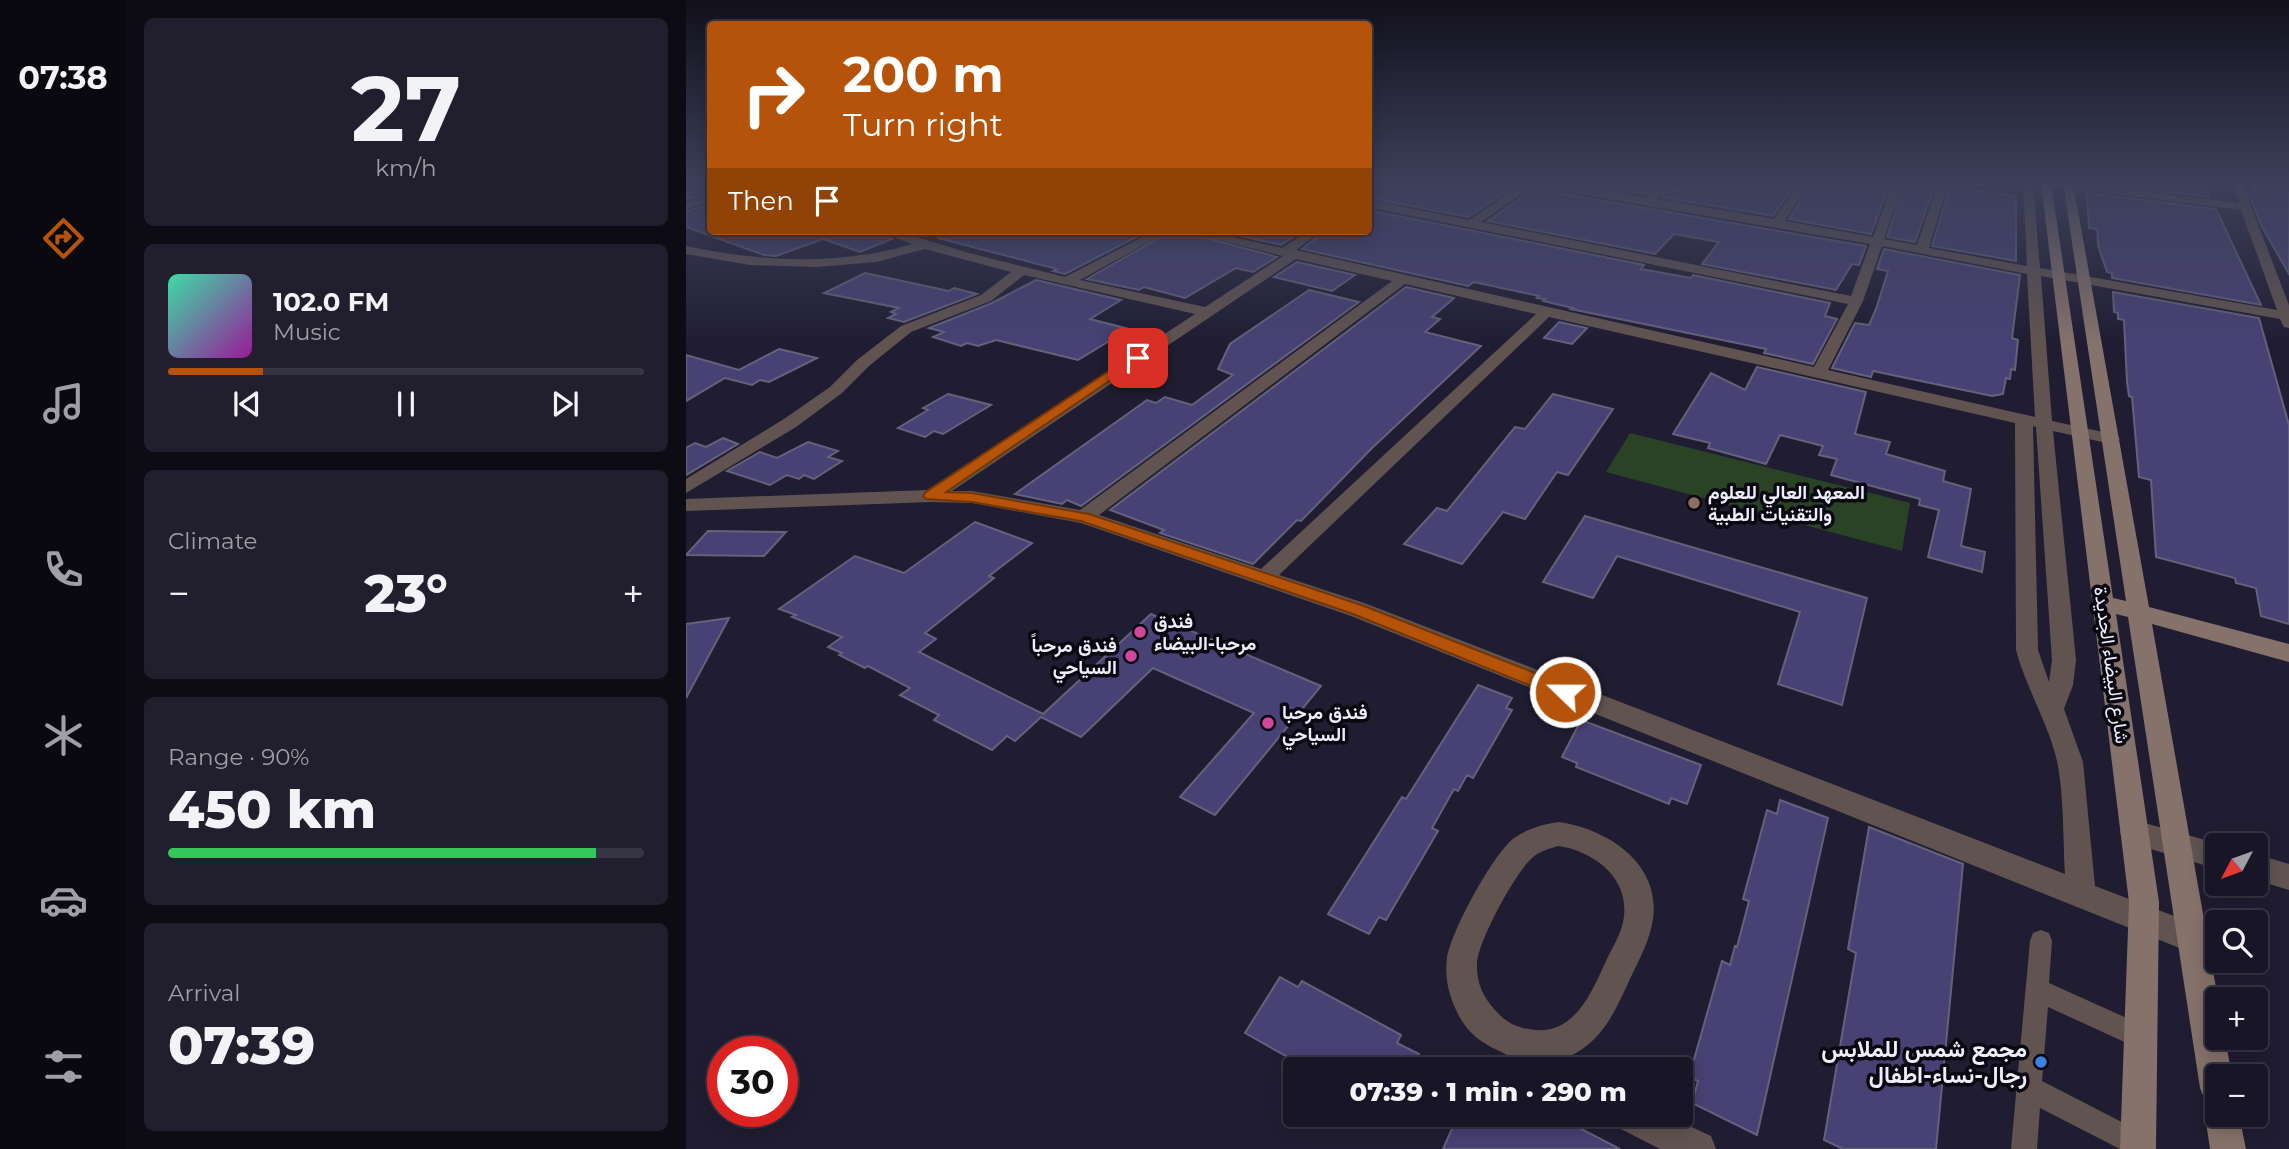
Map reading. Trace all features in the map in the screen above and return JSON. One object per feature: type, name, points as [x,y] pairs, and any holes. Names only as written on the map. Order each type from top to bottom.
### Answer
[{"type":"street","points":[[901,237],[1021,271],[1206,312]]},
{"type":"street","points":[[1070,280],[1152,237]]},
{"type":"street","points":[[1215,237],[2111,439]]},
{"type":"street","points":[[931,496],[1206,312],[1309,237]]},
{"type":"street","points":[[1539,237],[1856,301]]},
{"type":"street","points":[[1845,237],[2287,320]]},
{"type":"street","points":[[1819,373],[1856,301],[1878,237]]},
{"type":"street","points":[[1922,250],[1926,237]]},
{"type":"street","points":[[2032,237],[2034,422],[2027,650],[2035,678],[2052,709],[2070,762],[2081,895]]},
{"type":"street","name":"شارع البيضاء الجديدة","points":[[2058,237],[2058,277],[2145,920],[2138,1146]]},
{"type":"street","name":"شارع البيضاء الجديدة","points":[[2072,237],[2084,282],[2111,439],[2137,612],[2213,1064]]},
{"type":"street","points":[[2256,237],[2287,320]]},
{"type":"street","points":[[686,250],[728,258],[826,262],[860,260],[924,245]]},
{"type":"street","points":[[686,487],[790,423],[836,390],[863,363],[906,329],[986,298],[1021,271]]},
{"type":"street","points":[[1084,517],[1403,279]]},
{"type":"street","points":[[1265,577],[1547,311]]},
{"type":"street","points":[[2034,422],[2064,660],[2061,685],[2052,709]]},
{"type":"street","points":[[686,505],[931,496],[972,497],[1084,517],[1359,610],[2192,938]]},
{"type":"street","points":[[2104,603],[2289,653]]},
{"type":"street","points":[[2134,832],[2205,852]]},
{"type":"street","points":[[1547,835],[1571,835],[1595,844],[1619,861],[1637,890],[1639,917],[1601,1010],[1591,1025],[1562,1043],[1544,1047],[1536,1058],[1490,1029],[1476,1015],[1464,988],[1462,960],[1466,943],[1508,862],[1518,849],[1547,835]]},
{"type":"street","points":[[2268,871],[2289,877]]},
{"type":"street","points":[[1653,1127],[1698,1149]]},
{"type":"street","points":[[2224,1127],[2228,1149]]},
{"type":"lane","points":[[2024,1149],[2041,941]]},
{"type":"lane","points":[[2038,990],[2142,1038]]},
{"type":"lane","points":[[2029,1088],[2138,1146]]},
{"type":"green space","points":[[1630,433],[1910,503],[1902,551],[1606,472]]},
{"type":"building","points":[[713,237],[888,237],[892,239],[860,252],[823,239],[776,256],[764,255]]},
{"type":"building","points":[[1137,237],[1065,274],[1053,271],[1057,269],[938,238]]},
{"type":"building","points":[[1161,237],[1201,237],[1277,257],[1253,272],[1236,268],[1185,298],[1144,287],[1139,290],[1087,279]]},
{"type":"building","points":[[1243,237],[1294,237],[1281,245]]},
{"type":"building","points":[[1318,237],[1502,237],[1644,265],[1641,269],[1691,278],[1693,275],[1830,303],[1825,316],[1837,319],[1813,364],[1764,353],[1766,349],[1571,309],[1573,308],[1543,301],[1545,299],[1537,298],[1539,296],[1474,282],[1468,286],[1302,249]]},
{"type":"building","points":[[1567,237],[1672,237],[1655,254]]},
{"type":"building","points":[[1689,237],[1811,237],[1866,246],[1859,265],[1852,264],[1836,290],[1702,264],[1719,242]]},
{"type":"building","points":[[1887,237],[1917,237],[1915,242]]},
{"type":"building","points":[[1935,237],[2016,237],[2016,261],[1932,246]]},
{"type":"building","points":[[2097,237],[2229,237],[2261,305],[2112,278],[2112,273],[2107,272]]},
{"type":"building","points":[[2268,237],[2289,237],[2289,274]]},
{"type":"building","points":[[1884,249],[2020,275],[2012,338],[2018,340],[2015,370],[2011,369],[2010,379],[2006,378],[2003,394],[1992,396],[1873,371],[1871,377],[1832,368],[1855,323],[1869,325],[1876,309],[1888,271],[1877,269]]},
{"type":"building","points":[[1297,262],[1355,275],[1332,291],[1274,277]]},
{"type":"building","points":[[865,273],[949,291],[954,288],[977,294],[904,322],[888,318],[896,314],[891,312],[899,308],[824,293]]},
{"type":"building","points":[[1036,280],[1121,300],[1090,319],[1129,329],[1078,360],[996,340],[978,346],[967,343],[961,346],[933,337],[944,332],[929,328],[992,303]]},
{"type":"building","points":[[1406,287],[1454,298],[1432,317],[1440,319],[1425,332],[1481,346],[1253,564],[1160,533],[1164,530],[1110,510]]},
{"type":"building","points":[[1309,290],[1359,302],[1081,506],[1067,500],[1062,504],[1015,494],[1147,400],[1156,403],[1165,397],[1192,405],[1233,375],[1218,369],[1230,344]]},
{"type":"building","points":[[2113,292],[2259,318],[2289,425],[2289,624],[2261,616],[2256,588],[2236,583],[2235,578],[2156,557],[2151,480],[2139,477],[2132,397],[2129,396],[2127,382],[2124,320],[2118,319],[2118,313],[2114,312]]},
{"type":"building","points":[[1559,322],[1587,328],[1572,344],[1544,338]]},
{"type":"building","points":[[779,349],[817,358],[769,382],[760,380],[752,385],[725,378],[686,401],[686,355],[739,370]]},
{"type":"building","points":[[1757,367],[1866,392],[1855,434],[1890,442],[1886,454],[1945,471],[1943,481],[1971,489],[1961,546],[1985,552],[1982,572],[1928,557],[1939,510],[1919,505],[1920,499],[1831,475],[1837,459],[1819,455],[1823,446],[1780,435],[1766,464],[1708,448],[1710,443],[1673,434],[1711,373],[1745,390]]},
{"type":"building","points":[[948,394],[991,405],[943,434],[934,431],[925,437],[898,428],[928,410],[923,408]]},
{"type":"building","points":[[1553,394],[1613,409],[1568,475],[1557,472],[1525,519],[1503,512],[1462,564],[1404,544],[1437,508],[1447,511],[1515,427],[1525,429]]},
{"type":"building","points":[[723,438],[738,444],[686,475],[686,448],[695,443],[706,447]]},
{"type":"building","points":[[808,442],[838,451],[828,457],[842,461],[814,479],[804,475],[799,479],[787,475],[770,485],[727,471],[760,452],[777,458]]},
{"type":"building","points":[[1585,516],[1867,598],[1842,705],[1778,684],[1800,612],[1617,556],[1593,598],[1543,582]]},
{"type":"building","points":[[975,522],[1032,543],[989,576],[994,578],[925,633],[936,639],[919,652],[1043,714],[1151,614],[1321,686],[1215,815],[1180,797],[1254,713],[1153,668],[1081,737],[1041,717],[1015,741],[1007,736],[992,750],[934,720],[939,715],[900,695],[910,688],[868,666],[865,668],[839,655],[842,653],[828,647],[842,637],[779,609],[855,556],[904,573]]},
{"type":"building","points":[[708,531],[786,532],[764,556],[686,555]]},
{"type":"building","points":[[729,618],[686,698],[686,624]]},
{"type":"building","points":[[1478,685],[1512,698],[1506,708],[1512,710],[1473,778],[1467,775],[1458,791],[1454,789],[1432,828],[1438,831],[1386,920],[1379,917],[1369,934],[1328,914],[1402,797],[1406,799]]},
{"type":"building","points":[[1581,720],[1701,765],[1687,804],[1671,798],[1669,804],[1576,767],[1577,763],[1562,757]]},
{"type":"building","points":[[1780,800],[1828,818],[1757,1135],[1693,1103],[1698,1081],[1693,1079],[1693,1063],[1722,961],[1730,965],[1735,946],[1737,947],[1749,901],[1743,899],[1767,810],[1777,814]]},
{"type":"building","points":[[1869,827],[1963,864],[1936,1149],[1843,1149],[1824,1140],[1856,953],[1848,949]]},
{"type":"building","points":[[1280,977],[1298,987],[1302,981],[1401,1035],[1397,1043],[1419,1054],[1417,1057],[1288,1057],[1245,1033]]},
{"type":"building","points":[[1453,1127],[1577,1127],[1620,1149],[1443,1149]]},
{"type":"place","name":"المعهد العالي للعلوم والتقنيات الطبية","points":[[1694,503]]},
{"type":"place","name":"فندق مرحبا-البيضاء","points":[[1140,632]]},
{"type":"place","name":"فندق مرحباً السياحي","points":[[1131,656]]},
{"type":"place","name":"فندق مرحبا السياحي","points":[[1268,723]]},
{"type":"place","name":"مجمع شمس للملابس رجال-نساء-اطفال","points":[[2041,1062]]},
{"type":"route","points":[[1138,358],[931,496],[972,497],[1084,517],[1359,610],[1565,692]]}]
